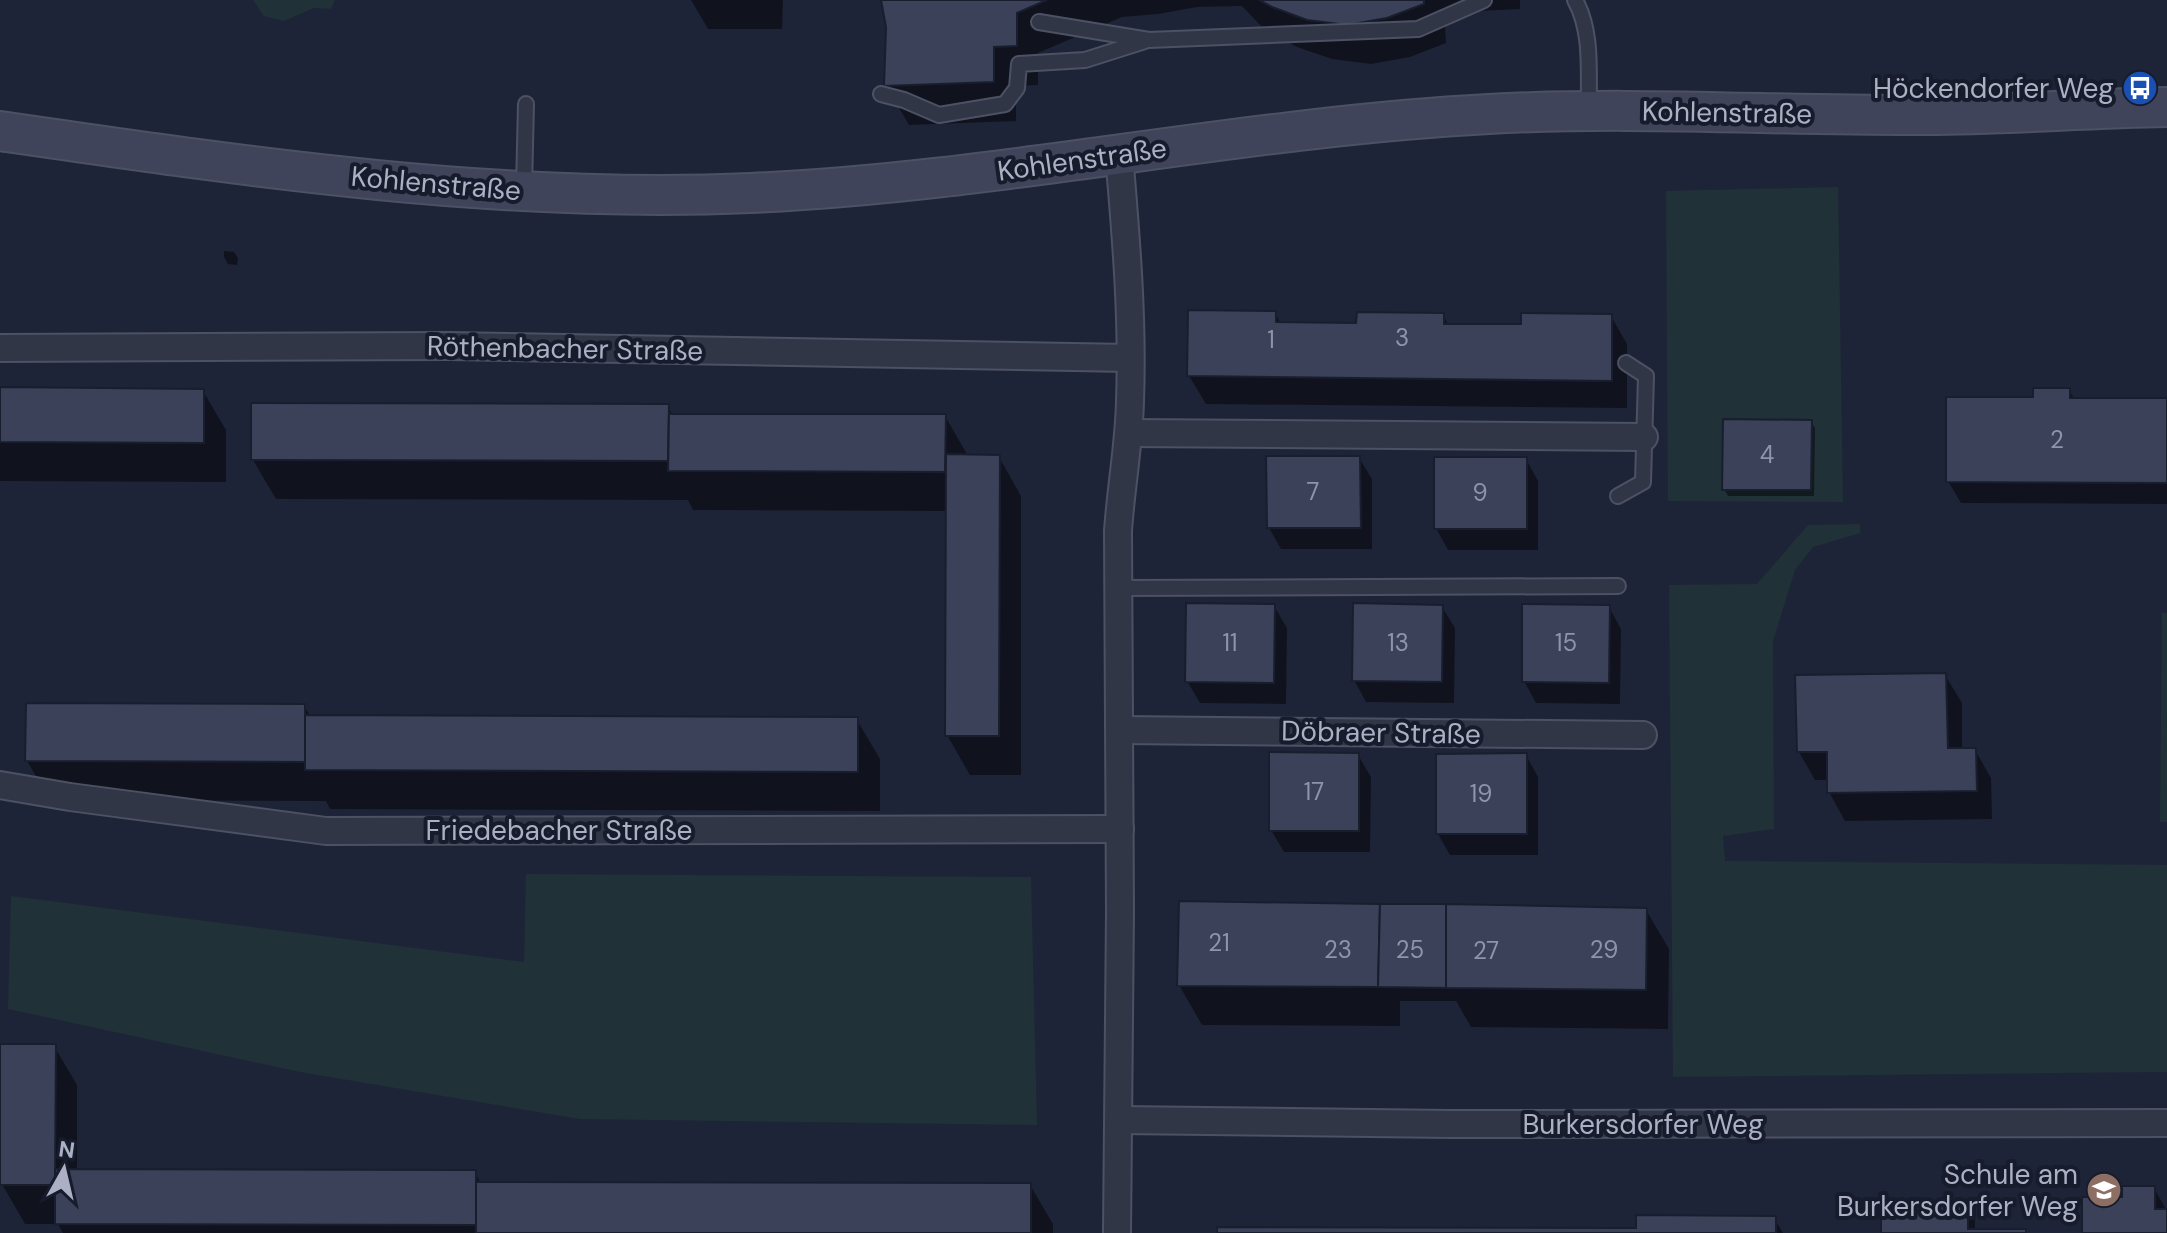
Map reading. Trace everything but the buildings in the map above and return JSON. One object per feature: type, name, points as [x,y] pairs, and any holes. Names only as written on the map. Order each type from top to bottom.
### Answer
[{"type":"street","name":"Kohlenstraße","points":[[0,131],[232,165],[438,186],[598,194],[751,193],[970,175],[1365,123],[1493,114],[1589,111],[1928,115],[2167,107]]},
{"type":"street","points":[[1117,1233],[1118,588],[1120,501],[1129,433],[1131,298],[1119,154]]},
{"type":"street","name":"Röthenbacher Straße","points":[[0,348],[448,346],[1130,358]]},
{"type":"street","points":[[1129,433],[1644,437]]},
{"type":"street","name":"Döbraer Straße","points":[[1120,730],[1643,735]]},
{"type":"street","name":"Friedebacher Straße","points":[[0,785],[326,831],[1120,829]]},
{"type":"street","name":"Burkersdorfer Weg","points":[[1119,1120],[1450,1124],[2167,1123]]},
{"type":"lane","points":[[1039,22],[1149,40],[1418,29],[1484,0]]},
{"type":"lane","points":[[1575,0],[1582,11],[1587,37],[1589,111]]},
{"type":"lane","points":[[881,94],[939,115],[1005,104],[1017,88],[1019,64],[1085,60],[1149,40]]},
{"type":"lane","points":[[524,191],[526,104]]},
{"type":"lane","points":[[1618,496],[1643,482],[1646,376],[1626,363]]},
{"type":"lane","points":[[1118,588],[1618,586]]},
{"type":"shaded area","points":[[253,0],[335,0],[331,9],[314,8],[284,21],[264,16]]},
{"type":"shaded area","points":[[1838,187],[1843,502],[1668,501],[1666,191]]},
{"type":"shaded area","points":[[1860,524],[1860,533],[1813,547],[1795,570],[1773,641],[1774,829],[1723,836],[1725,861],[2167,865],[2167,1072],[1673,1077],[1669,585],[1757,584],[1808,525]]},
{"type":"shaded area","points":[[2162,613],[2167,613],[2167,822],[2160,822]]},
{"type":"shaded area","points":[[526,874],[1031,877],[1037,1125],[580,1119],[300,1072],[8,1009],[11,896],[524,962]]},
{"type":"place","name":"Höckendorfer Weg","points":[[2140,88]]},
{"type":"place","name":"Schule am Burkersdorfer Weg","points":[[2104,1190]]}]
